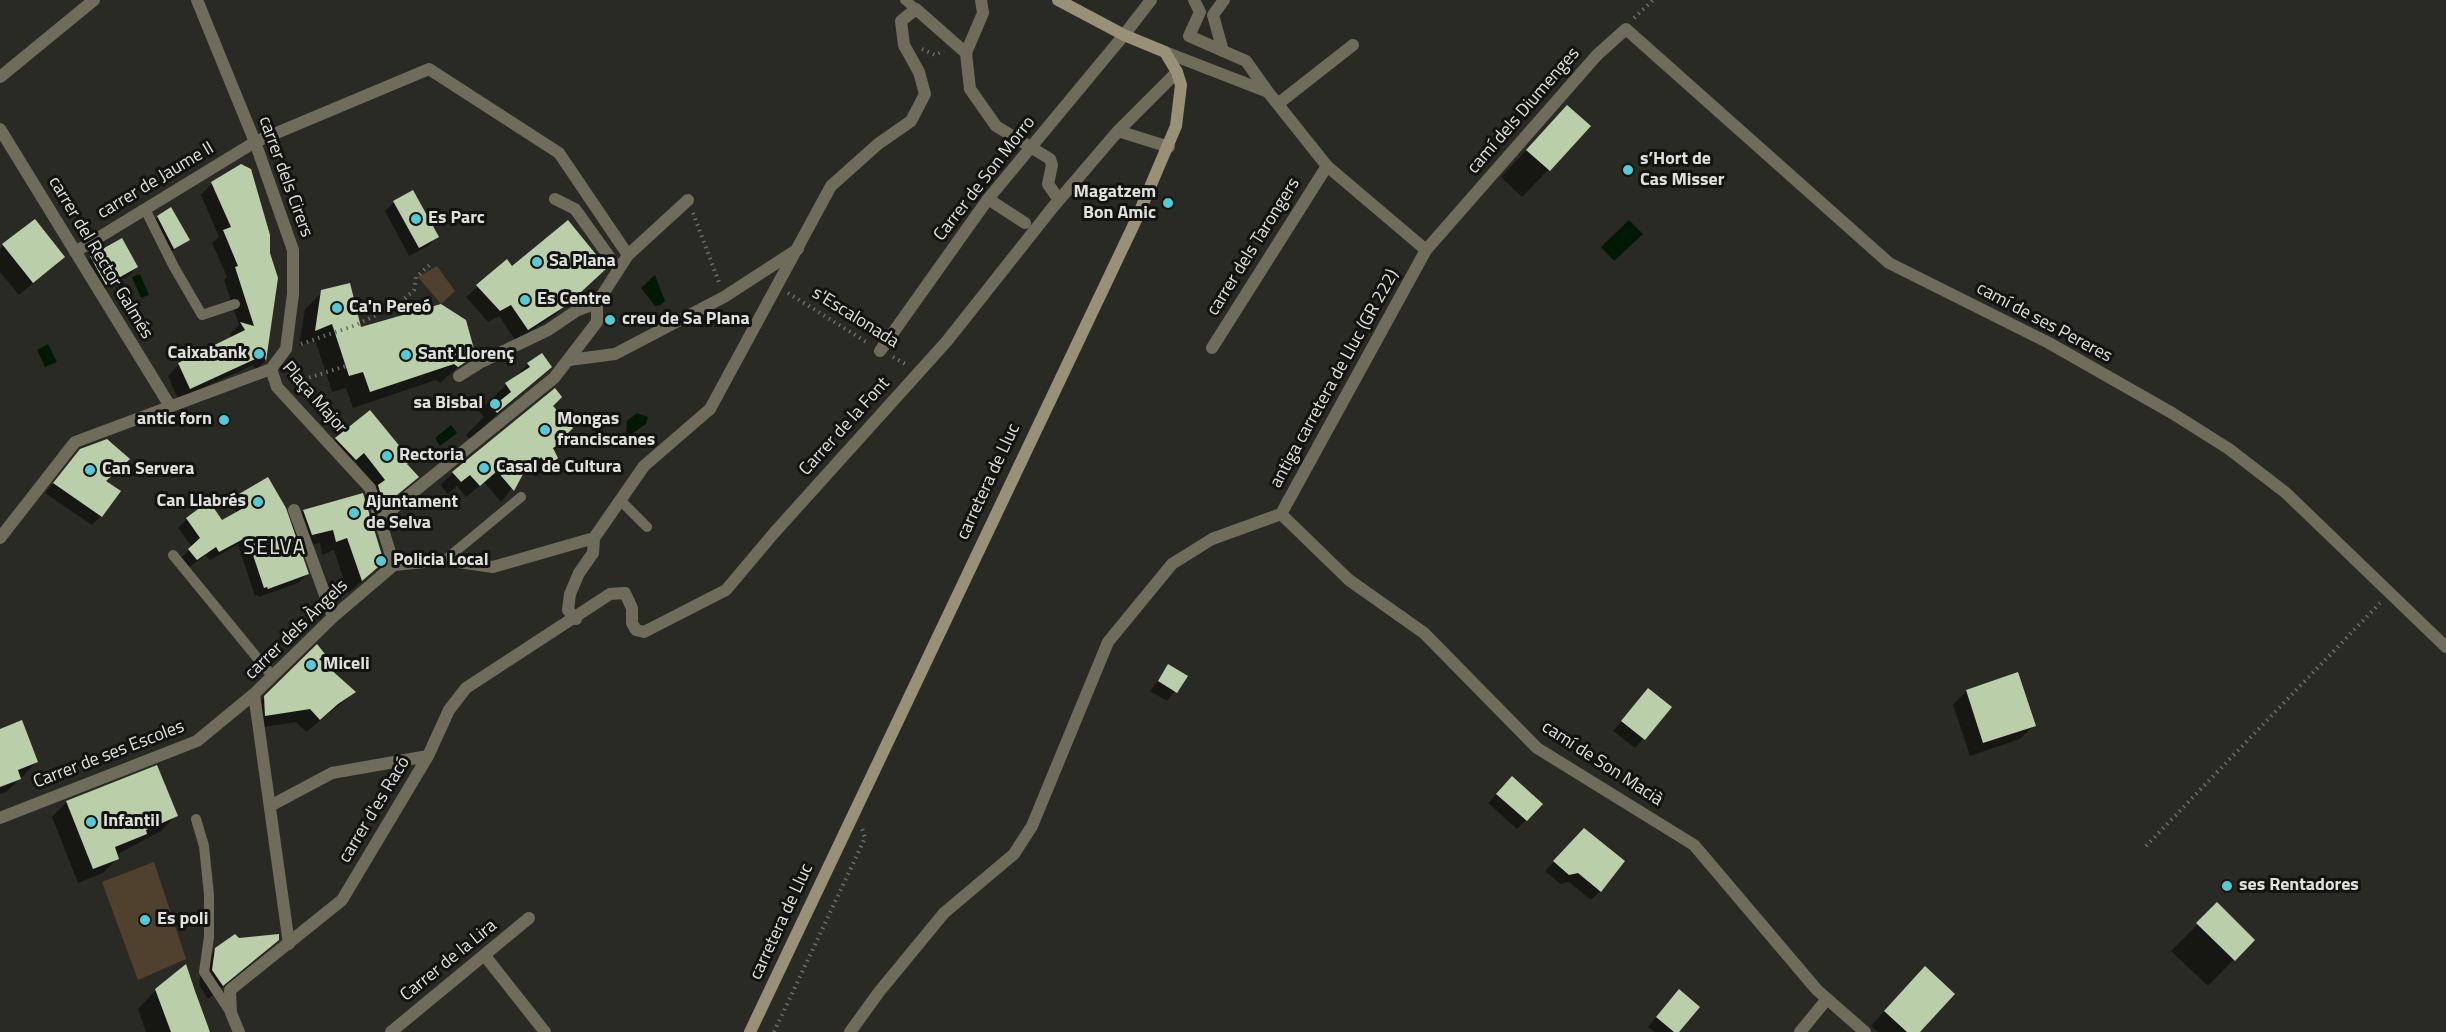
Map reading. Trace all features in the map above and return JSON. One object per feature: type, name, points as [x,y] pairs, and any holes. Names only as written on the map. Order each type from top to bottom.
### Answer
[{"type":"main road","points":[[1058,0],[1124,35],[1165,52]]},
{"type":"main road","name":"carretera de Lluc","points":[[750,1032],[1169,147],[1181,100],[1177,72],[1165,52]]},
{"type":"street","points":[[0,77],[94,0]]},
{"type":"street","name":"carrer dels Cirers","points":[[197,0],[255,142],[293,250],[293,294],[286,349],[271,369]]},
{"type":"street","points":[[981,0],[983,14],[966,53],[970,89],[996,126],[1050,159],[1052,165],[1048,184],[1059,200]]},
{"type":"street","name":"Carrer de Son Morro","points":[[880,351],[988,199],[1151,0]]},
{"type":"street","points":[[1194,0],[1200,12],[1189,36],[1246,61],[1327,166],[1426,250]]},
{"type":"street","points":[[1223,51],[1213,15],[1224,0]]},
{"type":"street","points":[[576,619],[568,610],[570,594],[579,573],[593,553],[594,538],[644,466],[710,409],[831,186],[878,144],[911,121],[925,94],[919,72],[904,45],[901,21],[916,9],[966,53]]},
{"type":"street","name":"camí dels Diumenges","points":[[1426,250],[1597,55],[1626,29]]},
{"type":"street","name":"camí de ses Pereres","points":[[1626,29],[1888,263],[2049,343],[2229,449],[2286,494],[2446,647]]},
{"type":"street","points":[[1279,103],[1353,45]]},
{"type":"street","points":[[1165,52],[1268,92]]},
{"type":"street","name":"carrer de Jaume II","points":[[75,252],[255,142],[429,69],[559,153],[628,255]]},
{"type":"street","name":"Carrer de la Font","points":[[576,619],[610,594],[626,593],[632,608],[632,623],[636,630],[644,632],[726,590],[947,341],[1059,200],[1118,131],[1177,72]]},
{"type":"street","name":"carrer del Rector Galmés","points":[[0,129],[170,406]]},
{"type":"street","points":[[1118,131],[1169,147]]},
{"type":"street","name":"carrer dels Tarongers","points":[[1212,348],[1327,166]]},
{"type":"street","points":[[555,199],[574,209],[618,269]]},
{"type":"street","points":[[988,199],[1025,223]]},
{"type":"street","points":[[594,538],[493,567],[445,560],[394,565],[380,519],[554,378],[597,322],[597,303],[628,255],[688,200]]},
{"type":"street","points":[[569,360],[615,354],[724,297],[798,249]]},
{"type":"street","name":"antiga carretera de Lluc (GR 222)","points":[[849,1032],[944,914],[1014,854],[1032,826],[1108,642],[1172,564],[1212,539],[1281,514],[1426,250]]},
{"type":"street","points":[[459,376],[481,362],[548,330],[576,311],[597,303]]},
{"type":"street","name":"Plaça Major","points":[[3,530],[75,442],[271,369],[277,387],[370,488],[380,519]]},
{"type":"street","points":[[294,510],[333,617]]},
{"type":"street","name":"camí de Son Macià","points":[[1281,514],[1349,580],[1424,633],[1537,748],[1694,845],[1727,887],[1827,999],[1865,1032]]},
{"type":"street","name":"carrer dels Àngels","points":[[289,944],[254,694],[333,617],[394,565]]},
{"type":"street","name":"carrer d'es Racó","points":[[231,1013],[231,990],[342,900],[428,756],[449,710],[466,688],[576,619]]},
{"type":"street","name":"Carrer de ses Escoles","points":[[0,818],[197,741],[254,694]]},
{"type":"street","points":[[270,806],[332,773],[428,756]]},
{"type":"street","name":"Carrer de la Lira","points":[[391,1032],[530,918]]},
{"type":"street","points":[[485,956],[545,1032]]},
{"type":"street","points":[[1800,1032],[1827,999]]},
{"type":"street","points":[[231,1013],[239,1032]]},
{"type":"lane","points":[[905,0],[916,9]]},
{"type":"lane","points":[[145,209],[174,267],[202,315],[235,304]]},
{"type":"lane","points":[[445,560],[521,497]]},
{"type":"lane","points":[[620,500],[647,527]]},
{"type":"lane","points":[[173,555],[272,676]]},
{"type":"lane","points":[[196,819],[204,846],[209,895],[209,937],[204,972],[231,1013]]},
{"type":"path","points":[[1626,29],[1653,0]]},
{"type":"path","points":[[909,55],[922,49],[935,55],[940,54],[952,41]]},
{"type":"path","points":[[688,200],[724,297]]},
{"type":"path","points":[[286,349],[356,325],[399,304],[414,290],[416,276],[432,263]]},
{"type":"path","name":"s'Escalonada","points":[[777,286],[880,351],[919,371]]},
{"type":"path","points":[[277,387],[346,366]]},
{"type":"path","points":[[2146,846],[2389,594]]},
{"type":"path","points":[[774,1032],[865,838],[862,828]]},
{"type":"shaded area","points":[[1629,220],[1643,234],[1614,261],[1601,247]]},
{"type":"shaded area","points":[[437,266],[455,291],[441,304],[418,277]]},
{"type":"shaded area","points":[[140,274],[149,295],[141,298],[132,277]]},
{"type":"shaded area","points":[[655,275],[665,301],[655,306],[641,288]]},
{"type":"shaded area","points":[[48,344],[57,362],[45,367],[37,350]]},
{"type":"shaded area","points":[[637,413],[648,417],[646,424],[633,433],[626,434],[627,421]]},
{"type":"shaded area","points":[[451,425],[457,433],[440,446],[435,438]]},
{"type":"shaded area","name":"Es poli","points":[[154,862],[186,959],[138,980],[102,882]]},
{"type":"building","points":[[1567,105],[1591,126],[1550,171],[1526,150]]},
{"type":"building","points":[[241,164],[251,169],[270,235],[270,253],[278,278],[266,361],[264,355],[190,389],[178,363],[245,330],[240,322],[254,326],[235,267],[238,266],[223,230],[231,227],[211,182]]},
{"type":"building","name":"Es Parc","points":[[413,190],[439,237],[419,248],[393,201]]},
{"type":"building","points":[[171,207],[190,240],[174,249],[157,216]]},
{"type":"building","points":[[35,219],[65,257],[33,283],[2,244]]},
{"type":"building","points":[[568,220],[607,268],[567,305],[528,330],[511,305],[500,311],[476,285],[507,259],[512,266]]},
{"type":"building","points":[[122,238],[138,267],[106,285],[90,256]]},
{"type":"building","name":"Sant Llorenç","points":[[350,283],[361,327],[441,304],[466,320],[474,349],[467,361],[458,367],[454,364],[370,392],[363,372],[349,376],[332,324],[315,331],[321,290]]},
{"type":"building","points":[[542,353],[552,367],[497,413],[492,407],[511,392],[505,383],[530,367],[527,363]]},
{"type":"building","points":[[555,388],[562,397],[553,406],[573,428],[568,433],[571,437],[553,448],[558,458],[548,466],[541,457],[523,474],[514,491],[497,471],[480,486],[470,475],[461,482],[452,472]]},
{"type":"building","name":"Rectoria","points":[[370,410],[411,460],[407,464],[419,477],[386,504],[383,502],[378,485],[385,480],[364,453],[356,460],[335,438]]},
{"type":"building","name":"Can Servera","points":[[107,439],[130,459],[106,481],[121,491],[102,517],[53,483],[80,449]]},
{"type":"building","points":[[268,477],[286,508],[309,574],[268,589],[264,588],[247,537],[219,552],[216,547],[197,560],[188,549],[200,538],[186,518],[209,501],[222,520],[247,506],[239,494]]},
{"type":"building","points":[[363,493],[384,562],[362,581],[347,538],[336,542],[333,530],[312,535],[303,510]]},
{"type":"building","points":[[317,644],[325,654],[319,659],[356,692],[320,720],[310,709],[265,716],[264,696]]},
{"type":"building","points":[[1168,664],[1188,676],[1177,693],[1158,681]]},
{"type":"building","points":[[2018,672],[2036,726],[1983,743],[1966,690]]},
{"type":"building","points":[[1648,688],[1672,707],[1645,740],[1621,721]]},
{"type":"building","points":[[22,720],[38,762],[18,770],[21,779],[0,787],[0,729]]},
{"type":"building","name":"Infantil","points":[[157,765],[178,816],[146,830],[147,834],[115,847],[119,859],[93,869],[66,801]]},
{"type":"building","points":[[1512,776],[1543,804],[1527,821],[1496,794]]},
{"type":"building","points":[[1584,828],[1625,861],[1601,892],[1578,873],[1569,875],[1553,861]]},
{"type":"building","points":[[2217,902],[2255,940],[2235,961],[2196,923]]},
{"type":"building","points":[[235,934],[239,938],[279,934],[279,940],[223,986],[212,970],[215,948]]},
{"type":"building","points":[[186,964],[210,1032],[171,1032],[155,989]]},
{"type":"building","points":[[1925,966],[1955,994],[1920,1032],[1907,1032],[1884,1011]]},
{"type":"building","points":[[1679,989],[1700,1007],[1679,1032],[1674,1032],[1656,1017]]},
{"type":"place","name":"s’Hort de Cas Misser","points":[[1628,170]]},
{"type":"place","name":"Magatzem Bon Amic","points":[[1168,203]]},
{"type":"place","name":"Es Parc","points":[[416,219]]},
{"type":"place","name":"Sa Plana","points":[[537,262]]},
{"type":"place","name":"Es Centre","points":[[525,300]]},
{"type":"place","name":"Ca'n Pereó","points":[[337,308]]},
{"type":"place","name":"creu de Sa Plana","points":[[610,320]]},
{"type":"place","name":"Caixabank","points":[[259,354]]},
{"type":"place","name":"Sant Llorenç","points":[[406,355]]},
{"type":"place","name":"sa Bisbal","points":[[495,404]]},
{"type":"place","name":"antic forn","points":[[224,420]]},
{"type":"place","name":"Mongas franciscanes","points":[[545,430]]},
{"type":"place","name":"Rectoria","points":[[387,456]]},
{"type":"place","name":"Casal de Cultura","points":[[484,468]]},
{"type":"place","name":"Can Servera","points":[[90,470]]},
{"type":"place","name":"Can Llabrés","points":[[258,502]]},
{"type":"place","name":"Ajuntament de Selva","points":[[354,513]]},
{"type":"place","name":"Policia Local","points":[[381,561]]},
{"type":"place","name":"Miceli","points":[[311,665]]},
{"type":"place","name":"Infantil","points":[[91,822]]},
{"type":"place","name":"ses Rentadores","points":[[2227,886]]},
{"type":"place","name":"Es poli","points":[[145,920]]},
{"type":"district","name":"SELVA","points":[[275,549]]}]
